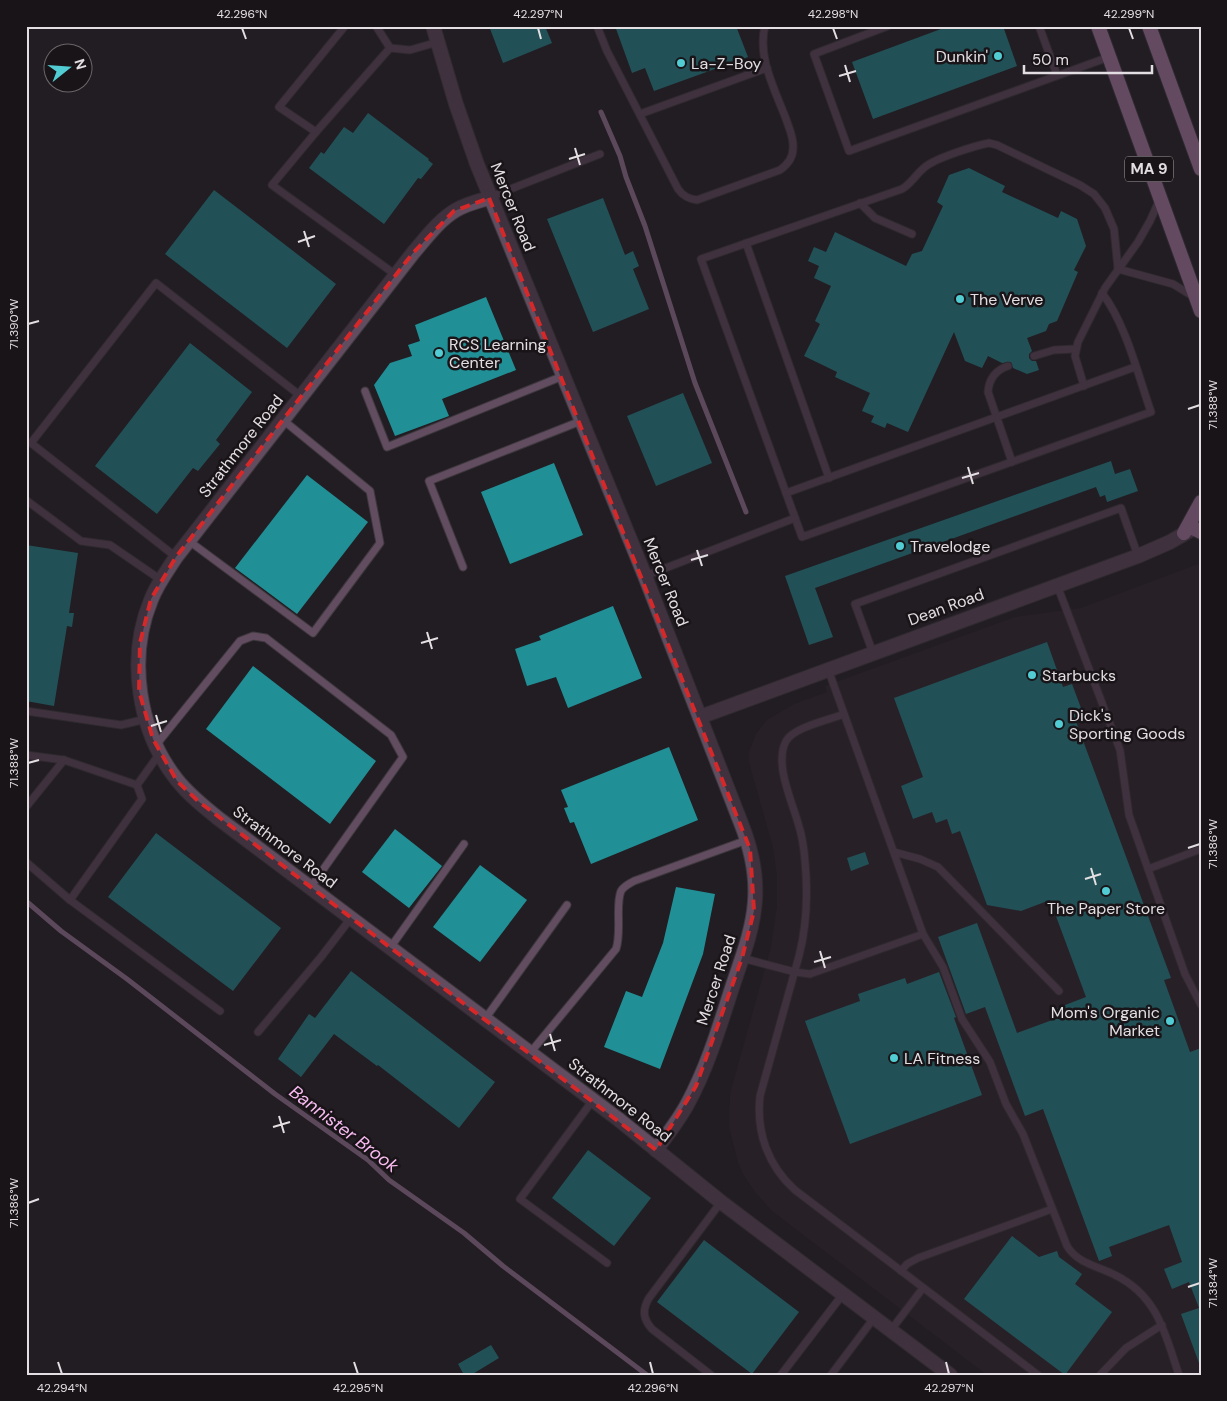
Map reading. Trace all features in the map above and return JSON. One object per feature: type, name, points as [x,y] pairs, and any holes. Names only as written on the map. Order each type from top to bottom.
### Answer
[{"type":"highway","name":"MA 9","points":[[1098,26],[1198,305]]},
{"type":"highway","name":"MA 9","points":[[1149,26],[1201,169]]},
{"type":"highway","points":[[1195,529],[1201,502]]},
{"type":"street","name":"Mercer Road","points":[[434,26],[456,104],[489,198],[645,576],[747,840],[754,867],[755,894],[752,921],[742,958],[716,1036],[693,1094],[680,1117],[656,1150]]},
{"type":"street","name":"Strathmore Road","points":[[489,198],[470,203],[454,211],[426,238],[176,557],[151,599],[144,621],[138,666],[139,691],[146,719],[158,749],[177,781],[198,801],[310,888],[593,1100],[721,1202],[950,1375]]},
{"type":"street","name":"Dean Road","points":[[700,717],[1138,556],[1195,529]]},
{"type":"lane","points":[[316,132],[279,107],[345,26]]},
{"type":"lane","points":[[376,26],[390,48],[410,50],[438,42]]},
{"type":"lane","points":[[597,26],[607,51],[678,189],[682,195],[698,200],[780,170],[791,158],[793,142],[763,49],[765,26]]},
{"type":"lane","points":[[888,26],[814,54],[850,150],[1108,57]]},
{"type":"lane","points":[[1039,26],[1057,75]]},
{"type":"lane","points":[[390,48],[272,185],[396,275]]},
{"type":"lane","points":[[640,114],[768,68]]},
{"type":"lane","points":[[1102,293],[1117,317],[1151,412],[802,537],[701,259],[906,186],[914,180],[923,168],[931,163],[984,144],[993,143],[1080,185],[1094,194],[1105,208],[1114,229],[1118,269]]},
{"type":"lane","points":[[489,198],[600,154]]},
{"type":"lane","points":[[1084,386],[1076,363],[1076,349],[1102,293],[1145,231],[1160,199]]},
{"type":"lane","points":[[860,203],[875,218],[912,234]]},
{"type":"lane","points":[[746,243],[829,478]]},
{"type":"lane","points":[[1118,269],[1173,284],[1198,305]]},
{"type":"lane","points":[[176,557],[31,443],[156,283],[302,397]]},
{"type":"lane","points":[[1034,356],[1054,350],[1076,349]]},
{"type":"lane","points":[[1008,366],[993,376],[989,385],[989,396],[1012,462]]},
{"type":"lane","points":[[786,493],[1135,368]]},
{"type":"lane","points":[[365,391],[387,447],[563,376]]},
{"type":"lane","points":[[189,541],[313,633],[380,543],[370,491],[283,420]]},
{"type":"lane","points":[[463,567],[429,481],[581,420]]},
{"type":"lane","points":[[26,500],[81,541],[110,545],[161,580]]},
{"type":"lane","points":[[873,653],[855,604],[1121,508],[1138,556]]},
{"type":"lane","points":[[645,576],[795,518]]},
{"type":"lane","points":[[1058,585],[1120,750],[1129,815],[1185,974],[1190,987],[1201,1005]]},
{"type":"lane","points":[[70,900],[142,799],[137,785],[158,749],[240,641],[252,636],[266,638],[391,735],[403,757],[310,888]]},
{"type":"lane","points":[[828,669],[923,934],[943,967],[962,1019],[987,1056],[1006,1104],[1023,1134],[1067,1246],[1072,1253],[1086,1263],[1121,1278],[1135,1287],[1152,1306],[1162,1325],[1179,1375]]},
{"type":"lane","points":[[26,711],[121,725],[146,719]]},
{"type":"lane","points":[[844,714],[794,733],[786,741],[783,752],[783,771],[802,838],[806,871],[806,922],[795,972],[760,1096],[758,1114],[764,1142],[776,1169],[788,1184],[1038,1375]]},
{"type":"lane","points":[[26,755],[64,760],[137,785]]},
{"type":"lane","points":[[26,807],[64,760]]},
{"type":"lane","points":[[530,1053],[616,949],[619,938],[620,895],[624,887],[634,881],[747,840]]},
{"type":"lane","points":[[390,948],[464,844]]},
{"type":"lane","points":[[1148,869],[1201,849]]},
{"type":"lane","points":[[894,852],[920,858],[938,868],[1059,991]]},
{"type":"lane","points":[[26,862],[70,900],[220,1011]]},
{"type":"lane","points":[[485,1019],[567,905]]},
{"type":"lane","points":[[258,1032],[351,918]]},
{"type":"lane","points":[[742,958],[795,972],[814,973],[923,934]]},
{"type":"lane","points":[[593,1100],[520,1199],[607,1263]]},
{"type":"lane","points":[[711,1375],[652,1329],[645,1320],[644,1309],[649,1298],[721,1202]]},
{"type":"lane","points":[[901,1271],[907,1264],[918,1258],[1052,1209]]},
{"type":"lane","points":[[891,1330],[923,1288]]},
{"type":"lane","points":[[781,1375],[843,1294]]},
{"type":"lane","points":[[831,1375],[874,1318]]},
{"type":"lane","points":[[1100,1375],[1126,1348],[1162,1325]]},
{"type":"highlighted area","points":[[489,198],[750,849],[754,911],[742,958],[696,1086],[656,1150],[198,801],[177,781],[153,739],[139,691],[140,643],[151,599],[176,557],[413,253],[454,211]]},
{"type":"shaded area","points":[[1201,563],[1201,1375],[987,1375],[772,1211],[756,1193],[743,1174],[738,1162],[729,1127],[730,1094],[771,947],[777,906],[777,876],[773,847],[749,762],[749,752],[756,734],[767,720],[794,704],[827,692],[825,686],[1015,617],[1081,608]]},
{"type":"building","points":[[489,26],[545,26],[552,43],[503,63]]},
{"type":"building","name":"La-Z-Boy","points":[[615,26],[736,26],[748,57],[654,91],[645,68],[632,73]]},
{"type":"building","points":[[949,26],[1003,26],[1017,66],[873,119],[852,62]]},
{"type":"building","points":[[368,113],[433,164],[421,179],[418,178],[384,224],[309,168],[321,152],[324,154],[344,127],[353,133]]},
{"type":"building","name":"The Verve","points":[[969,168],[1005,186],[1002,192],[1058,218],[1061,211],[1077,219],[1086,246],[1074,270],[1078,272],[1057,321],[1049,324],[1046,331],[1027,338],[1032,351],[1029,354],[1029,358],[1032,361],[1036,361],[1039,370],[1027,374],[1013,368],[1011,362],[1002,363],[988,356],[982,368],[965,361],[954,332],[908,432],[887,423],[885,428],[871,422],[874,416],[862,411],[870,393],[835,377],[837,372],[804,356],[820,324],[815,321],[831,286],[814,278],[819,266],[808,261],[814,247],[826,252],[835,232],[906,266],[912,254],[922,251],[943,206],[937,202],[949,175]]},
{"type":"building","points":[[214,190],[336,284],[287,348],[165,254]]},
{"type":"building","points":[[603,198],[625,255],[633,251],[639,266],[633,269],[649,309],[593,332],[547,219]]},
{"type":"building","points":[[486,297],[516,370],[442,399],[449,416],[395,436],[374,385],[390,363],[412,356],[408,345],[420,341],[415,325]]},
{"type":"building","points":[[190,343],[252,392],[216,440],[220,444],[198,471],[193,468],[157,514],[95,466]]},
{"type":"building","points":[[683,393],[712,463],[656,486],[627,416]]},
{"type":"building","name":"Travelodge","points":[[1111,461],[1115,474],[1130,469],[1138,491],[1107,502],[1105,495],[1100,497],[1096,487],[815,588],[833,637],[809,645],[785,576]]},
{"type":"building","points":[[554,463],[583,535],[510,564],[481,492]]},
{"type":"building","points":[[307,475],[368,522],[297,614],[235,568]]},
{"type":"building","points":[[26,545],[78,553],[69,613],[74,613],[72,627],[67,626],[54,706],[26,701]]},
{"type":"building","points":[[613,606],[642,678],[568,708],[556,677],[527,686],[515,649],[541,640],[539,636]]},
{"type":"building","points":[[1047,642],[1063,687],[1072,684],[1084,716],[1075,719],[1171,978],[1164,980],[1190,1052],[1201,1048],[1201,1363],[1199,1363],[1181,1314],[1199,1308],[1189,1282],[1172,1289],[1164,1269],[1182,1262],[1169,1225],[1109,1247],[1112,1256],[1099,1261],[1043,1109],[1025,1116],[985,1007],[966,1014],[938,937],[977,923],[1017,1033],[1055,1019],[1052,1010],[1086,997],[1050,900],[1021,911],[987,905],[960,831],[952,834],[947,819],[936,823],[932,812],[913,819],[901,786],[923,777],[894,698]]},
{"type":"building","points":[[253,666],[376,761],[330,824],[206,729]]},
{"type":"building","points":[[669,747],[698,820],[591,864],[574,822],[570,823],[564,808],[568,807],[561,790]]},
{"type":"building","points":[[395,829],[442,866],[409,908],[362,872]]},
{"type":"building","points":[[156,833],[281,928],[233,991],[108,897]]},
{"type":"building","points":[[865,852],[869,864],[851,871],[847,858]]},
{"type":"building","points":[[480,865],[527,900],[480,962],[433,927]]},
{"type":"building","points":[[676,887],[715,894],[703,954],[660,1069],[604,1047],[626,991],[642,997],[663,943]]},
{"type":"building","points":[[351,971],[495,1082],[459,1128],[378,1065],[334,1034],[301,1077],[278,1059],[309,1014],[315,1018]]},
{"type":"building","name":"LA Fitness","points":[[939,972],[982,1095],[850,1144],[805,1021],[860,1001],[858,994],[905,978],[907,984]]},
{"type":"building","points":[[588,1150],[651,1198],[614,1246],[552,1198]]},
{"type":"building","points":[[1012,1236],[1039,1257],[1057,1251],[1059,1257],[1082,1274],[1075,1284],[1112,1312],[1065,1375],[964,1299]]},
{"type":"building","points":[[704,1240],[799,1312],[752,1374],[657,1302]]},
{"type":"building","points":[[491,1345],[499,1358],[471,1375],[464,1375],[458,1364]]},
{"type":"waterway","points":[[601,112],[620,156],[645,226],[695,383],[746,512]]},
{"type":"waterway","name":"Bannister Brook","points":[[26,901],[61,931],[127,979],[275,1094],[368,1160],[389,1180],[464,1233],[503,1266],[647,1375]]},
{"type":"place","name":"Dunkin'","points":[[998,56]]},
{"type":"place","name":"La-Z-Boy","points":[[681,63]]},
{"type":"place","name":"The Verve","points":[[960,299]]},
{"type":"place","name":"RCS Learning Center","points":[[439,353]]},
{"type":"place","name":"Travelodge","points":[[900,546]]},
{"type":"place","name":"Starbucks","points":[[1032,675]]},
{"type":"place","name":"Dick's Sporting Goods","points":[[1059,724]]},
{"type":"place","name":"The Paper Store","points":[[1106,891]]},
{"type":"place","name":"Mom's Organic Market","points":[[1170,1021]]},
{"type":"place","name":"LA Fitness","points":[[894,1058]]}]
